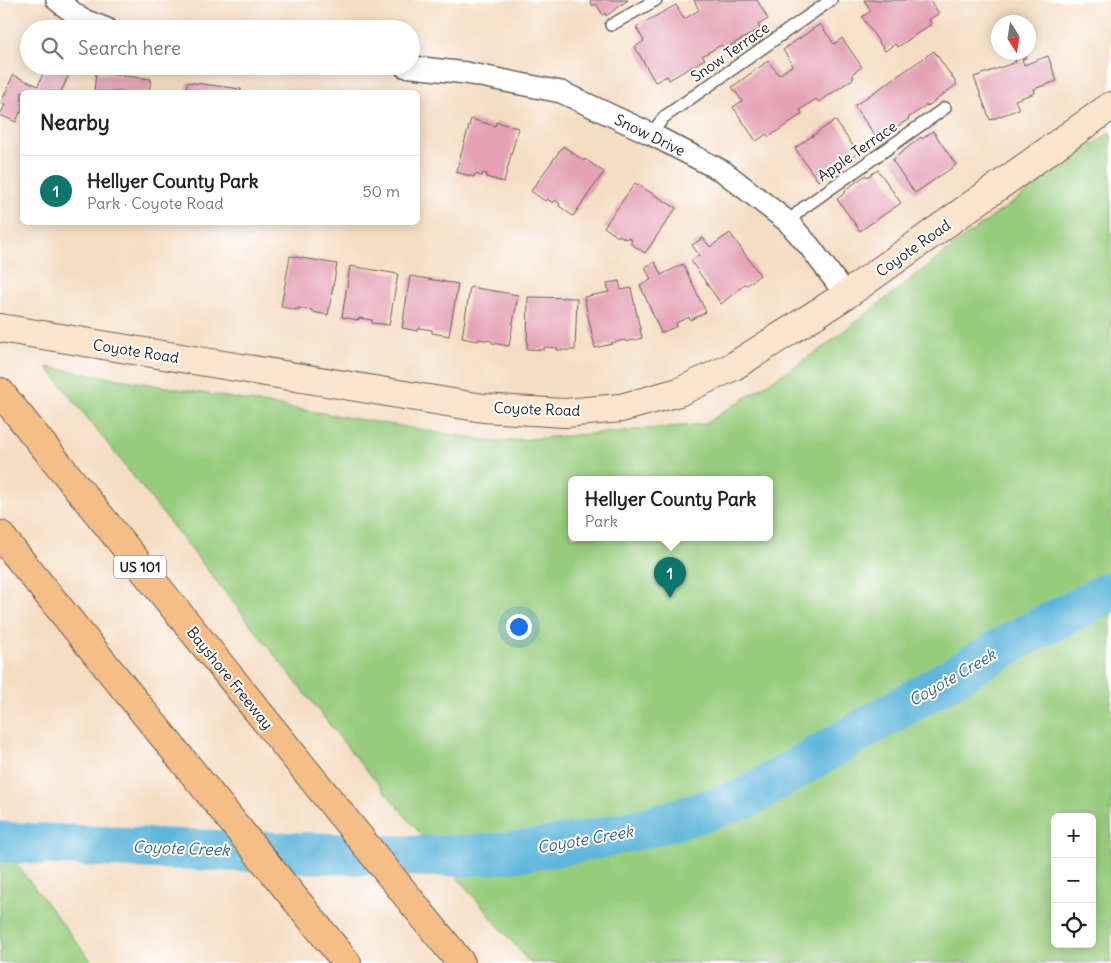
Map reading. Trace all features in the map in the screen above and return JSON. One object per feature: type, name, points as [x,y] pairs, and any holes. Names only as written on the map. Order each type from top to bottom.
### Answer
[{"type":"highway","name":"Bayshore Freeway","points":[[0,392],[461,963]]},
{"type":"highway","points":[[0,535],[347,963]]},
{"type":"street","points":[[57,0],[84,20]]},
{"type":"street","name":"Snow Drive","points":[[420,68],[466,73],[561,92],[651,134],[724,172],[788,222],[810,247],[846,295]]},
{"type":"street","name":"Coyote Road","points":[[0,328],[483,408],[565,413],[621,408],[679,392],[734,366],[846,295],[1111,106]]},
{"type":"lane","points":[[611,25],[656,0]]},
{"type":"lane","name":"Snow Terrace","points":[[651,134],[664,117],[831,0]]},
{"type":"lane","name":"Apple Terrace","points":[[788,222],[803,208],[944,108]]},
{"type":"green space","points":[[1111,132],[1111,963],[530,963],[352,753],[47,367],[495,442],[705,424],[821,349],[970,233]]},
{"type":"green space","points":[[0,843],[93,963],[0,963]]},
{"type":"building","points":[[590,0],[628,0],[606,16],[605,13],[603,15],[596,4],[593,6]]},
{"type":"building","points":[[694,0],[757,0],[768,19],[758,25],[760,29],[724,49],[721,45],[702,56],[705,59],[669,80],[667,76],[655,82],[635,47],[644,41],[636,27],[676,5],[684,19],[699,10]]},
{"type":"building","points":[[864,0],[929,0],[939,13],[929,20],[931,24],[898,47],[895,44],[885,51],[862,17],[871,11]]},
{"type":"building","points":[[820,24],[834,44],[842,38],[862,67],[852,74],[854,78],[819,102],[816,99],[800,110],[802,114],[769,137],[767,134],[756,141],[733,107],[742,101],[732,87],[768,61],[779,75],[793,65],[783,50]]},
{"type":"building","points":[[934,51],[957,84],[878,139],[854,106]]},
{"type":"building","points":[[1048,56],[1057,81],[1034,89],[1035,93],[1015,100],[1019,109],[990,120],[974,77],[1016,62],[1015,60],[1022,60],[1024,65]]},
{"type":"building","points":[[13,75],[38,86],[42,75],[69,75],[62,90],[20,90],[20,112],[16,122],[0,115],[5,105],[1,103]]},
{"type":"building","points":[[96,75],[151,79],[149,90],[94,90]]},
{"type":"building","points":[[187,82],[241,89],[241,90],[186,90]]},
{"type":"building","points":[[471,119],[495,126],[496,122],[518,128],[504,182],[486,177],[487,174],[483,173],[482,176],[475,174],[474,177],[456,172]]},
{"type":"building","points":[[835,120],[858,153],[818,181],[795,148]]},
{"type":"building","points":[[933,131],[956,165],[915,193],[892,160],[921,137],[922,139]]},
{"type":"building","points":[[563,146],[604,172],[573,216],[559,206],[560,204],[555,200],[553,203],[547,199],[545,201],[531,191]]},
{"type":"building","points":[[878,170],[901,203],[860,231],[837,199],[846,192],[845,190],[866,175],[867,177]]},
{"type":"building","points":[[635,183],[676,208],[645,253],[630,243],[632,240],[628,237],[626,239],[619,235],[618,237],[604,227]]},
{"type":"building","points":[[730,233],[760,275],[747,285],[745,284],[721,304],[691,261],[699,255],[692,245],[703,238],[710,247]]},
{"type":"building","points":[[290,256],[337,264],[328,315],[312,312],[312,310],[281,307]]},
{"type":"building","points":[[655,262],[661,275],[683,264],[706,312],[690,320],[689,317],[676,323],[677,326],[661,333],[640,285],[651,280],[645,267]]},
{"type":"building","points":[[350,266],[398,274],[389,325],[372,323],[372,320],[342,317]]},
{"type":"building","points":[[410,276],[458,284],[449,336],[432,333],[432,330],[419,328],[418,331],[402,328]]},
{"type":"building","points":[[619,281],[621,290],[631,288],[642,338],[626,342],[625,340],[595,348],[584,297],[609,292],[607,283]]},
{"type":"building","points":[[470,287],[518,295],[509,346],[492,343],[492,341],[462,338]]},
{"type":"building","points":[[528,297],[577,298],[575,350],[557,350],[558,348],[544,347],[544,350],[527,349]]},
{"type":"waterway","name":"Coyote Creek","points":[[0,842],[196,850],[456,856],[503,853],[565,845],[626,833],[746,798],[1016,640],[1111,591]]},
{"type":"place","name":"Hellyer County Park","points":[[670,598]]}]
